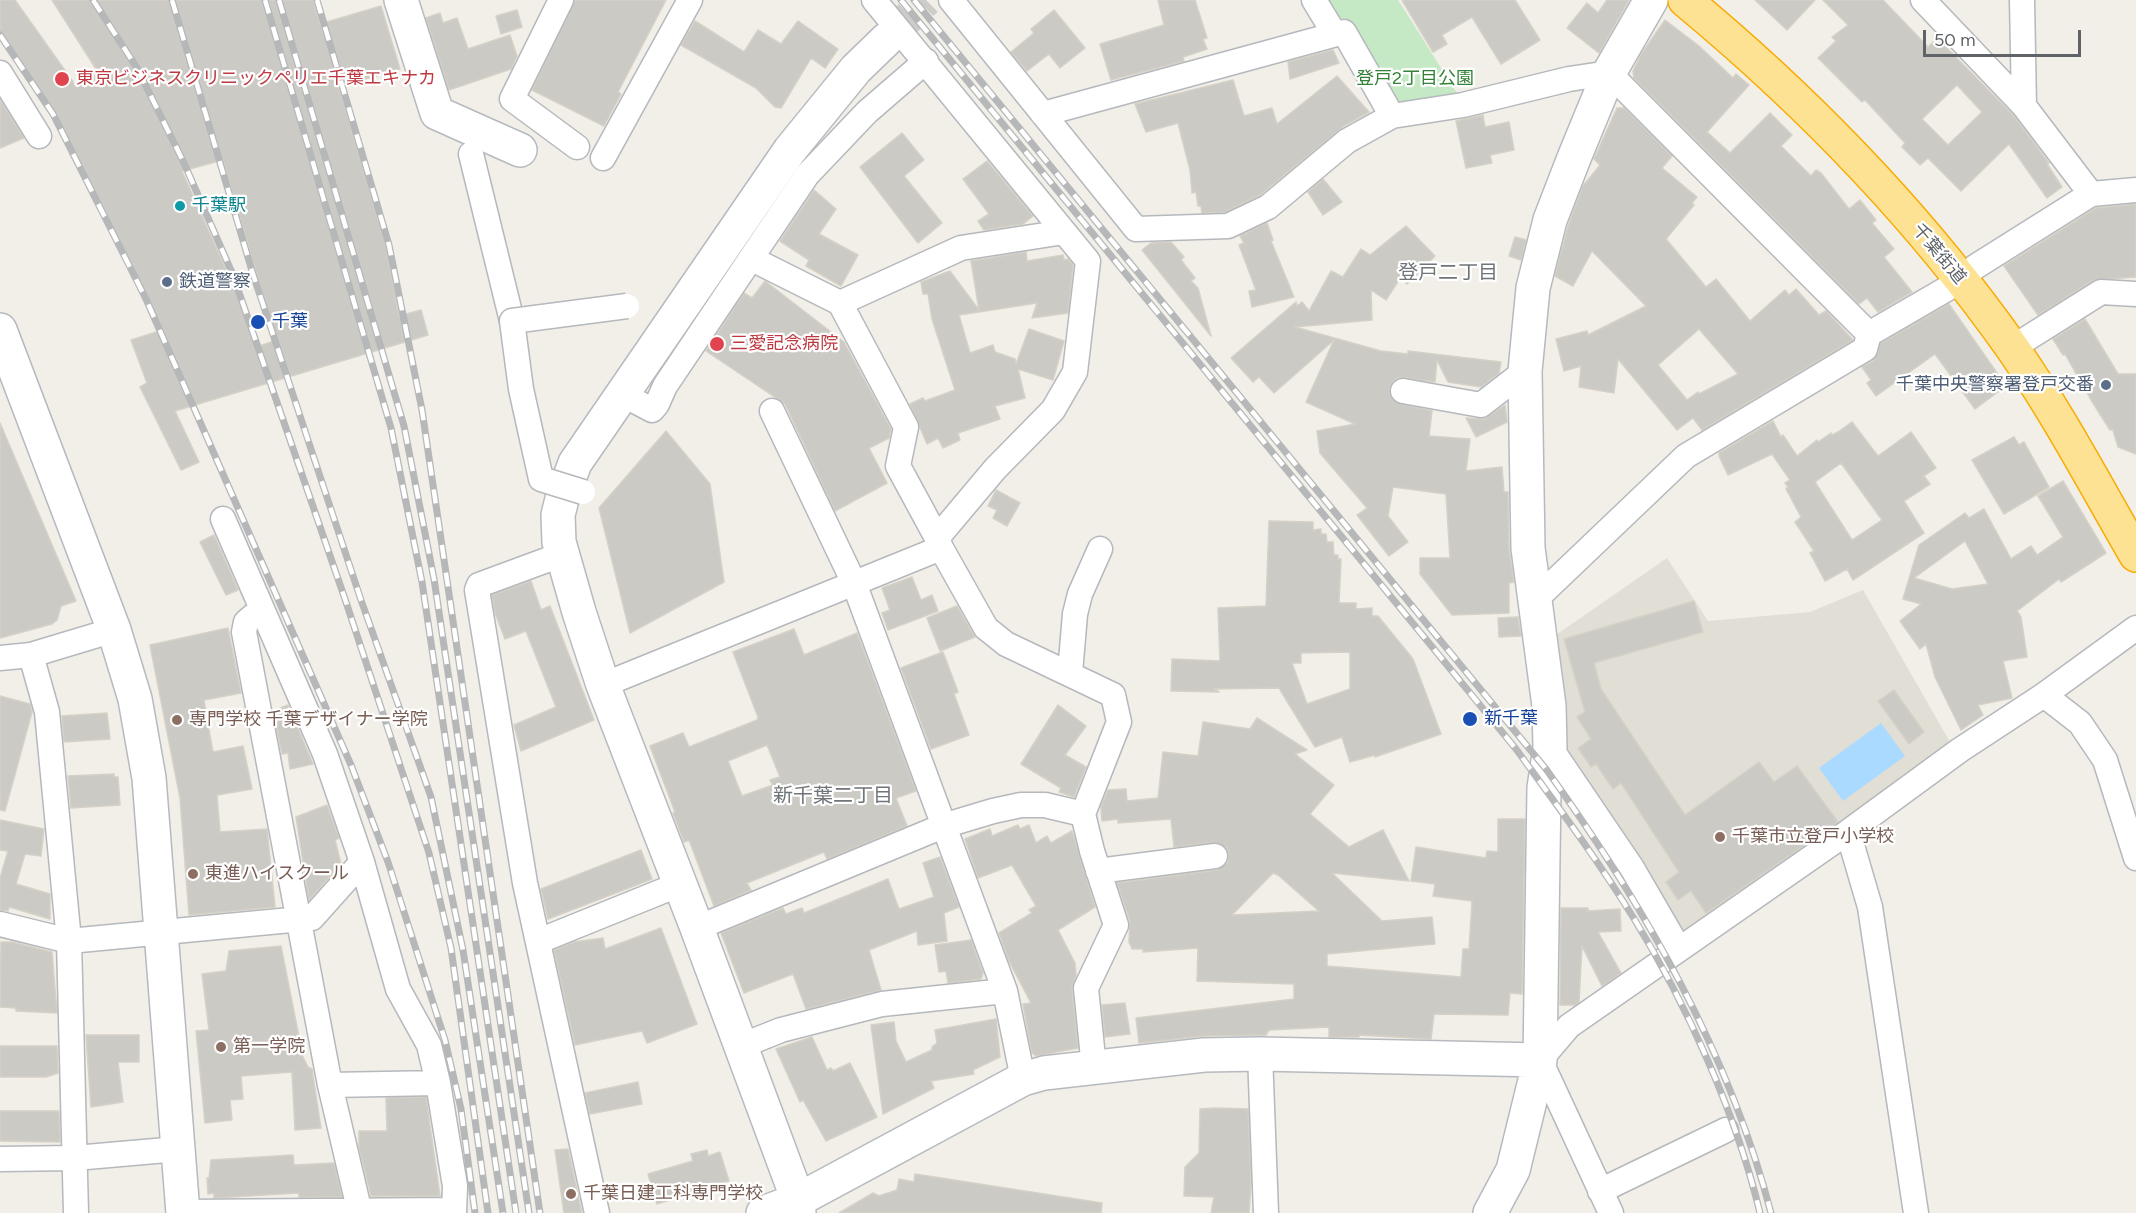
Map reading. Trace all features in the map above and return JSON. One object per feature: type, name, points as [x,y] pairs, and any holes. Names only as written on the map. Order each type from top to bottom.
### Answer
[{"type":"highway","name":"千葉街道","points":[[1685,0],[1769,72],[1818,118],[1968,273]]},
{"type":"highway","name":"千葉街道","points":[[1714,0],[1802,76],[1847,121],[1927,210],[2136,518]]},
{"type":"highway","name":"千葉街道","points":[[2019,344],[2136,555]]},
{"type":"street","points":[[401,0],[437,113],[520,150]]},
{"type":"street","points":[[561,0],[512,99],[577,147]]},
{"type":"street","points":[[603,158],[690,0]]},
{"type":"street","points":[[603,685],[854,584],[939,543],[995,469],[1053,410],[1075,372],[1088,261],[874,0]]},
{"type":"street","points":[[951,0],[1136,229],[1227,226],[1268,207],[1347,141],[1392,116],[1463,105],[1569,79],[1609,73]]},
{"type":"street","points":[[1314,0],[1334,33]]},
{"type":"street","points":[[1490,1213],[1513,1170],[1540,1060],[1544,788],[1550,747],[1549,706],[1528,548],[1525,371],[1533,288],[1550,220],[1609,73],[1651,0]]},
{"type":"street","points":[[1923,0],[2024,106],[2091,194]]},
{"type":"street","points":[[2022,0],[2024,106]]},
{"type":"street","points":[[1043,114],[1344,32],[1392,116]]},
{"type":"street","points":[[887,39],[856,69],[790,150],[575,463],[562,495],[558,515],[559,542],[603,685],[698,928],[741,1046],[783,1210],[1023,1079],[1068,1069],[1204,1055],[1260,1054],[1540,1060]]},
{"type":"street","points":[[622,394],[652,410],[665,386],[807,175],[867,112],[926,61]]},
{"type":"street","points":[[0,73],[39,136]]},
{"type":"street","points":[[1609,73],[1869,334]]},
{"type":"street","points":[[471,154],[512,321],[521,389],[541,479],[583,492]]},
{"type":"street","points":[[1535,600],[1686,456],[1865,349],[1869,334],[2091,194],[2136,190]]},
{"type":"street","points":[[840,303],[961,248],[1064,232]]},
{"type":"street","points":[[752,259],[840,303],[906,427],[898,466],[986,628],[1006,644],[1113,695],[1119,722],[1083,814],[1098,871],[1116,925],[1086,988],[1095,1068]]},
{"type":"street","points":[[2019,344],[2101,292],[2136,294]]},
{"type":"street","points":[[512,321],[627,306]]},
{"type":"street","points":[[0,330],[114,630],[135,699],[149,778],[183,1212],[454,1212],[455,1186],[438,1083],[429,1045],[398,989],[362,862],[325,754],[270,624],[263,616],[253,586],[223,519]]},
{"type":"street","points":[[1403,391],[1481,405],[1525,371]]},
{"type":"street","points":[[772,411],[854,584],[1005,992],[1023,1079]]},
{"type":"street","points":[[1070,673],[1075,614],[1080,594],[1100,549]]},
{"type":"street","points":[[563,554],[479,585],[477,590],[525,883],[597,1213]]},
{"type":"street","points":[[263,616],[253,616],[246,622],[244,632],[330,1085],[360,1212]]},
{"type":"street","points":[[1540,1060],[1569,1026],[1848,832],[1960,750],[2044,695],[2136,628]]},
{"type":"street","points":[[0,658],[32,655],[114,630]]},
{"type":"street","points":[[32,655],[47,712],[69,941],[76,1213]]},
{"type":"street","points":[[2044,695],[2080,723],[2105,760],[2136,858]]},
{"type":"street","points":[[1550,747],[1632,868],[1679,949]]},
{"type":"street","points":[[698,928],[943,826],[1021,805],[1045,805],[1083,814]]},
{"type":"street","points":[[1848,832],[1870,907],[1916,1213]]},
{"type":"street","points":[[1098,871],[1215,856]]},
{"type":"street","points":[[0,924],[69,941],[312,918],[362,862]]},
{"type":"street","points":[[539,941],[680,884]]},
{"type":"street","points":[[741,1046],[781,1030],[882,1004],[1005,992]]},
{"type":"street","points":[[1260,1054],[1266,1213]]},
{"type":"street","points":[[1540,1060],[1611,1213]]},
{"type":"street","points":[[330,1085],[438,1083]]},
{"type":"street","points":[[1600,1191],[1726,1130]]},
{"type":"street","points":[[0,1159],[75,1158],[178,1149]]},
{"type":"shaded area","name":"千葉市立登戸小学校","points":[[1667,558],[1708,621],[1810,612],[1863,590],[1950,742],[1687,933],[1679,932],[1560,742],[1553,637]]},
{"type":"green space","name":"登戸2丁目公園","points":[[1322,0],[1398,0],[1460,98],[1397,104],[1345,18],[1333,20]]},
{"type":"water","points":[[1881,723],[1905,756],[1843,801],[1819,768]]},
{"type":"building","name":"千葉駅","points":[[0,0],[15,0],[76,86],[98,72],[52,0],[313,0],[320,24],[381,6],[400,69],[339,87],[386,246],[399,316],[421,310],[428,335],[175,411],[199,462],[181,470],[140,387],[147,383],[131,340],[163,330],[55,113],[0,32]],"holes":[[[223,160],[276,340],[260,346],[182,171]]]},
{"type":"building","points":[[575,0],[666,0],[618,92],[621,94],[604,126],[532,90]]},
{"type":"building","points":[[1158,0],[1195,0],[1207,38],[1203,39],[1207,49],[1183,57],[1184,61],[1111,80],[1100,44],[1164,25]]},
{"type":"building","points":[[1402,0],[1515,0],[1540,40],[1501,64],[1472,17],[1442,35],[1447,44],[1433,52]]},
{"type":"building","points":[[1607,0],[1629,0],[1599,53],[1567,28],[1587,3],[1598,13]]},
{"type":"building","points":[[1755,0],[1815,0],[1787,30]]},
{"type":"building","points":[[1823,0],[1883,0],[1928,47],[1937,38],[2013,115],[2049,163],[2047,164],[2062,187],[2047,198],[2009,144],[1961,191],[1928,158],[1920,165],[1902,147],[1905,143],[1865,100],[1862,102],[1818,58],[1836,41],[1832,37],[1848,25]],"holes":[[[1957,85],[1982,112],[1948,145],[1922,119]]]},
{"type":"building","points":[[517,10],[522,27],[501,34],[496,16]]},
{"type":"building","points":[[1054,10],[1085,48],[1060,68],[1049,54],[1027,71],[1011,52],[1034,33],[1031,29]]},
{"type":"building","points":[[440,13],[443,23],[457,18],[468,49],[510,35],[517,56],[511,69],[449,90],[426,18]]},
{"type":"building","points":[[1665,20],[1699,46],[1733,78],[1736,74],[1749,85],[1707,132],[1730,153],[1770,113],[1792,135],[1781,146],[1811,176],[1816,170],[1821,173],[1849,209],[1860,200],[1876,220],[1872,223],[1894,249],[1884,257],[1912,292],[1878,312],[1867,298],[1859,304],[1634,78],[1633,71],[1642,53]]},
{"type":"building","points":[[695,21],[744,52],[758,30],[781,44],[798,21],[838,49],[825,68],[811,58],[781,108],[775,107],[756,88],[681,45]]},
{"type":"building","points":[[1333,50],[1339,63],[1290,79],[1288,62]]},
{"type":"building","points":[[1337,76],[1369,112],[1344,126],[1260,195],[1225,212],[1202,213],[1201,206],[1198,206],[1196,192],[1192,193],[1190,170],[1178,123],[1146,132],[1135,104],[1233,80],[1244,116],[1272,108],[1277,124]]},
{"type":"building","points":[[0,100],[24,138],[0,148]]},
{"type":"building","points":[[1617,108],[1624,108],[1672,156],[1662,168],[1697,197],[1692,203],[1694,205],[1666,239],[1706,287],[1716,279],[1750,321],[1785,290],[1789,295],[1796,289],[1819,315],[1826,311],[1853,340],[1702,430],[1693,418],[1677,430],[1618,359],[1614,393],[1579,387],[1581,366],[1564,371],[1556,339],[1587,331],[1588,335],[1646,306],[1592,251],[1573,286],[1555,276],[1568,226],[1583,186],[1600,165],[1594,159]],"holes":[[[1699,329],[1738,374],[1699,394],[1698,392],[1687,400],[1658,365]]]},
{"type":"building","points":[[1483,115],[1485,127],[1509,122],[1514,150],[1490,155],[1492,163],[1466,168],[1456,121]]},
{"type":"building","points":[[902,133],[924,160],[904,176],[942,223],[918,243],[860,167]]},
{"type":"building","points":[[987,161],[1033,216],[1023,224],[984,230],[978,221],[989,214],[963,179]]},
{"type":"building","points":[[1323,179],[1342,202],[1323,215],[1308,192]]},
{"type":"building","points":[[814,190],[836,209],[819,234],[858,255],[841,286],[806,266],[809,260],[780,241]]},
{"type":"building","points":[[2136,204],[2136,277],[2094,280],[2038,315],[2004,266],[2096,208]]},
{"type":"building","points":[[1267,223],[1273,240],[1271,241],[1294,297],[1252,307],[1249,291],[1256,290],[1239,245],[1244,243],[1240,236]]},
{"type":"building","points":[[1406,226],[1435,256],[1407,284],[1401,277],[1386,300],[1371,290],[1372,320],[1295,327],[1381,351],[1408,354],[1408,351],[1501,362],[1499,373],[1481,387],[1448,382],[1437,360],[1435,382],[1399,377],[1393,381],[1389,389],[1394,402],[1432,411],[1429,436],[1470,439],[1466,471],[1502,467],[1504,492],[1508,492],[1509,548],[1514,582],[1509,583],[1509,613],[1452,615],[1420,574],[1420,558],[1450,558],[1446,494],[1393,487],[1388,516],[1408,542],[1389,556],[1357,515],[1367,508],[1320,453],[1317,431],[1355,424],[1306,402],[1334,340],[1274,393],[1259,377],[1253,382],[1231,358],[1296,302],[1297,306],[1302,302],[1309,311],[1331,271],[1343,277],[1361,249],[1370,255]]},
{"type":"building","points":[[1515,237],[1526,240],[1521,260],[1509,256]]},
{"type":"building","points":[[1171,242],[1184,257],[1181,260],[1195,278],[1191,281],[1198,288],[1211,336],[1142,250],[1151,243]]},
{"type":"building","points":[[1026,252],[1027,261],[1063,255],[1064,260],[1068,259],[1073,265],[1068,313],[1032,318],[1037,303],[959,315],[970,353],[993,345],[995,352],[1015,359],[1016,364],[1029,329],[1064,341],[1053,380],[1018,369],[1025,398],[995,406],[1000,419],[958,433],[960,440],[943,448],[938,438],[927,444],[910,404],[923,398],[925,401],[955,390],[932,319],[928,294],[923,294],[921,282],[950,271],[979,310],[971,261]]},
{"type":"building","points":[[765,281],[844,342],[891,429],[889,438],[869,448],[887,483],[835,511],[785,404],[706,351],[744,293],[752,298]]},
{"type":"building","points":[[1949,304],[2006,386],[1975,409],[1935,354],[1876,396],[1867,383],[1871,380],[1862,367],[1873,361],[1881,343]]},
{"type":"building","points":[[2085,319],[2118,374],[2136,374],[2136,454],[2118,447],[2113,430],[2110,430],[2065,354],[2063,355],[2053,339]]},
{"type":"building","points":[[1505,405],[1507,422],[1476,437],[1466,418],[1485,419]]},
{"type":"building","points":[[1773,421],[1781,437],[1783,435],[1797,456],[1817,440],[1818,442],[1831,433],[1832,435],[1838,432],[1852,422],[1878,456],[1911,432],[1936,468],[1924,476],[1930,484],[1904,501],[1924,533],[1853,580],[1847,569],[1825,581],[1810,553],[1814,551],[1795,522],[1801,517],[1786,489],[1788,487],[1785,483],[1790,480],[1772,454],[1728,475],[1719,453]],"holes":[[[1841,463],[1882,520],[1852,540],[1815,482]]]},
{"type":"building","points":[[0,423],[76,601],[61,606],[57,620],[52,624],[0,638]]},
{"type":"building","points":[[666,431],[710,484],[724,582],[630,633],[599,508]]},
{"type":"building","points":[[2014,437],[2019,445],[2024,442],[2049,487],[2004,514],[1972,460]]},
{"type":"building","points":[[2063,481],[2106,553],[2061,582],[2059,579],[2017,611],[2021,617],[2027,657],[2003,661],[2012,698],[1978,705],[1983,715],[1961,730],[1935,677],[1926,644],[1920,649],[1900,621],[1921,604],[1903,599],[1919,545],[1965,513],[1969,518],[1984,509],[2011,559],[2031,546],[2037,555],[2063,537],[2038,496]],"holes":[[[1965,541],[1988,584],[1952,589],[1914,578]]]},
{"type":"building","points":[[996,490],[1020,503],[1007,526],[993,518],[997,510],[988,506]]},
{"type":"building","points":[[1269,521],[1313,522],[1313,530],[1321,529],[1321,534],[1326,534],[1327,542],[1333,542],[1334,555],[1338,555],[1338,559],[1341,559],[1339,603],[1356,603],[1356,609],[1372,608],[1372,616],[1378,616],[1413,659],[1441,734],[1375,757],[1375,755],[1350,762],[1342,737],[1315,747],[1279,688],[1214,689],[1219,692],[1171,691],[1172,659],[1220,661],[1218,608],[1266,606]],"holes":[[[1350,652],[1350,689],[1307,704],[1292,663],[1301,663],[1301,653]]]},
{"type":"building","points":[[214,535],[238,590],[226,595],[200,542]]},
{"type":"building","points":[[912,577],[921,600],[932,595],[938,611],[888,630],[882,613],[890,610],[882,588]]},
{"type":"building","points":[[531,581],[541,610],[550,606],[594,720],[521,751],[514,725],[556,707],[526,631],[505,639],[495,613],[492,595]]},
{"type":"building","points":[[1694,601],[1703,632],[1594,663],[1601,689],[1685,815],[1759,762],[1774,782],[1797,766],[1838,822],[1706,913],[1691,891],[1678,900],[1666,882],[1679,872],[1621,783],[1613,789],[1596,764],[1591,767],[1578,748],[1591,739],[1577,717],[1585,712],[1564,639]]},
{"type":"building","points":[[957,606],[975,637],[940,651],[927,618]]},
{"type":"building","points":[[1518,617],[1521,636],[1499,637],[1498,618]]},
{"type":"building","points":[[228,628],[241,693],[204,700],[213,752],[243,746],[252,789],[217,795],[220,832],[267,829],[275,907],[189,915],[180,798],[150,645]]},
{"type":"building","points":[[794,629],[804,655],[857,633],[916,791],[896,798],[907,826],[827,859],[824,852],[747,883],[751,890],[714,906],[689,840],[684,842],[650,746],[683,733],[689,747],[757,720],[758,717],[733,652]],"holes":[[[767,745],[780,777],[770,780],[773,785],[742,796],[728,761]]]},
{"type":"building","points":[[943,652],[958,692],[954,694],[969,735],[931,749],[901,668]]},
{"type":"building","points":[[1894,690],[1924,732],[1909,744],[1878,701]]},
{"type":"building","points":[[0,696],[30,704],[32,712],[5,811],[0,810]]},
{"type":"building","points":[[288,705],[313,764],[290,769],[288,753],[282,754],[273,711]]},
{"type":"building","points":[[1058,705],[1086,726],[1065,755],[1086,767],[1074,797],[1059,792],[1061,788],[1021,764]]},
{"type":"building","points":[[107,713],[110,739],[64,742],[62,716]]},
{"type":"building","points":[[1257,718],[1307,750],[1295,754],[1334,785],[1310,814],[1349,847],[1383,830],[1409,881],[1332,873],[1382,921],[1432,917],[1435,944],[1327,954],[1327,966],[1461,977],[1463,949],[1469,949],[1472,901],[1433,896],[1435,884],[1411,881],[1416,847],[1486,858],[1487,851],[1498,852],[1498,819],[1525,819],[1522,994],[1510,993],[1508,1015],[1434,1014],[1431,1039],[1359,1035],[1359,1037],[1329,1037],[1329,1027],[1269,1030],[1266,1035],[1204,1036],[1139,1043],[1136,1018],[1294,999],[1294,984],[1197,981],[1198,948],[1143,952],[1143,949],[1132,949],[1129,942],[1130,921],[1117,883],[1217,870],[1228,862],[1229,854],[1226,847],[1214,842],[1174,847],[1171,819],[1118,823],[1118,819],[1102,821],[1101,807],[1108,790],[1126,789],[1127,801],[1158,798],[1163,752],[1198,756],[1203,722],[1250,729]],"holes":[[[1273,873],[1319,911],[1232,915]]]},
{"type":"building","points":[[114,774],[114,777],[118,777],[120,805],[71,808],[68,776]]},
{"type":"building","points":[[327,805],[339,838],[335,840],[341,864],[309,900],[296,817]]},
{"type":"building","points":[[0,820],[44,829],[41,856],[25,854],[16,884],[50,894],[50,919],[9,907],[8,911],[0,910],[0,878],[8,851],[0,850]]},
{"type":"building","points":[[1018,825],[1020,829],[1029,825],[1036,843],[1047,836],[1051,843],[1072,831],[1095,907],[1058,930],[1075,963],[1076,975],[1072,989],[1078,1048],[1036,1056],[1032,1053],[1023,1004],[1031,1003],[1009,961],[999,933],[1032,913],[1029,910],[1036,906],[1012,865],[978,878],[965,839],[990,829],[992,836]]},
{"type":"building","points":[[641,850],[652,879],[548,919],[541,889]]},
{"type":"building","points":[[940,857],[959,907],[944,913],[947,941],[918,945],[917,931],[869,950],[881,990],[806,1009],[793,974],[744,993],[721,933],[783,908],[786,914],[802,908],[804,913],[888,879],[899,909],[934,897],[923,863]]},
{"type":"building","points":[[1561,908],[1588,908],[1588,911],[1620,909],[1621,931],[1598,932],[1621,973],[1602,986],[1582,946],[1579,1002],[1575,1005],[1560,1005]]},
{"type":"building","points":[[661,928],[697,1024],[647,1043],[642,1031],[575,1045],[554,950],[574,942],[603,938],[605,949]]},
{"type":"building","points":[[971,940],[983,973],[981,979],[948,983],[946,971],[939,972],[935,945]]},
{"type":"building","points":[[1,942],[12,942],[52,952],[57,1013],[16,1011],[16,1008],[0,1007]]},
{"type":"building","points":[[281,946],[303,1057],[308,1067],[312,1069],[321,1128],[295,1130],[292,1072],[241,1076],[243,1099],[230,1100],[232,1120],[205,1123],[196,1031],[209,1030],[202,974],[226,971],[229,951]]},
{"type":"building","points":[[1125,1003],[1130,1034],[1105,1037],[1102,1005]]},
{"type":"building","points":[[996,1019],[1000,1057],[973,1070],[974,1074],[931,1081],[934,1088],[883,1114],[871,1025],[894,1022],[896,1041],[906,1062],[932,1050],[937,1043],[935,1030]]},
{"type":"building","points":[[86,1035],[139,1035],[139,1062],[118,1062],[123,1102],[91,1107]]},
{"type":"building","points":[[812,1037],[827,1070],[831,1068],[833,1071],[850,1063],[877,1117],[826,1141],[803,1100],[800,1102],[776,1049]]},
{"type":"building","points":[[0,1046],[57,1046],[58,1073],[46,1077],[0,1077]]},
{"type":"building","points":[[638,1082],[642,1104],[590,1114],[585,1093]]},
{"type":"building","points":[[426,1097],[440,1196],[371,1196],[359,1147],[359,1131],[387,1131],[386,1098]]},
{"type":"building","points":[[1200,1109],[1248,1109],[1251,1183],[1249,1213],[1211,1213],[1214,1197],[1184,1196],[1185,1167],[1199,1153]]},
{"type":"building","points":[[0,1111],[59,1111],[60,1142],[0,1141]]},
{"type":"building","points":[[568,1149],[582,1213],[564,1213],[555,1150]]},
{"type":"building","points":[[707,1150],[708,1156],[720,1152],[729,1181],[657,1204],[648,1174],[693,1161],[691,1154]]},
{"type":"building","points":[[293,1155],[294,1165],[334,1163],[342,1197],[299,1197],[299,1193],[214,1198],[214,1193],[208,1194],[207,1178],[209,1178],[211,1160]]},
{"type":"building","points":[[915,1174],[1102,1203],[1101,1213],[839,1213],[873,1193],[879,1196],[897,1190],[899,1179],[914,1182]]},
{"type":"tunnel","points":[[887,39],[926,0]]},
{"type":"railway","points":[[93,0],[137,68],[184,163],[233,275],[345,599],[429,853],[451,948],[488,1213]]},
{"type":"railway","points":[[172,0],[252,271],[361,600],[431,797],[463,950],[503,1213]]},
{"type":"railway","points":[[265,0],[391,428],[422,582],[516,1213]]},
{"type":"railway","points":[[279,0],[404,426],[434,579],[529,1213]]},
{"type":"railway","points":[[317,0],[389,245],[422,410],[540,1213]]},
{"type":"railway","points":[[901,0],[1516,749],[1576,832],[1633,917],[1691,1023],[1738,1137],[1760,1213]]},
{"type":"railway","points":[[914,0],[1546,769],[1616,873],[1679,981],[1732,1094],[1771,1213]]},
{"type":"railway","points":[[0,35],[53,114],[146,299],[351,765],[388,862],[445,1040],[461,1109],[475,1213]]},
{"type":"place","name":"東京ビジネスクリニックペリエ千葉エキナカ","points":[[62,79]]},
{"type":"place","name":"千葉駅","points":[[180,206]]},
{"type":"place","name":"鉄道警察","points":[[167,282]]},
{"type":"place","name":"千葉","points":[[258,322]]},
{"type":"place","name":"三愛記念病院","points":[[717,344]]},
{"type":"place","name":"千葉中央警察署登戸交番","points":[[2106,385]]},
{"type":"place","name":"新千葉","points":[[1470,719]]},
{"type":"place","name":"専門学校 千葉デザイナー学院","points":[[177,720]]},
{"type":"place","name":"千葉市立登戸小学校","points":[[1720,837]]},
{"type":"place","name":"東進ハイスクール","points":[[193,874]]},
{"type":"place","name":"第一学院","points":[[221,1047]]},
{"type":"place","name":"千葉日建工科専門学校","points":[[571,1194]]},
{"type":"district","name":"登戸二丁目","points":[[1448,273]]},
{"type":"district","name":"新千葉二丁目","points":[[833,796]]}]
